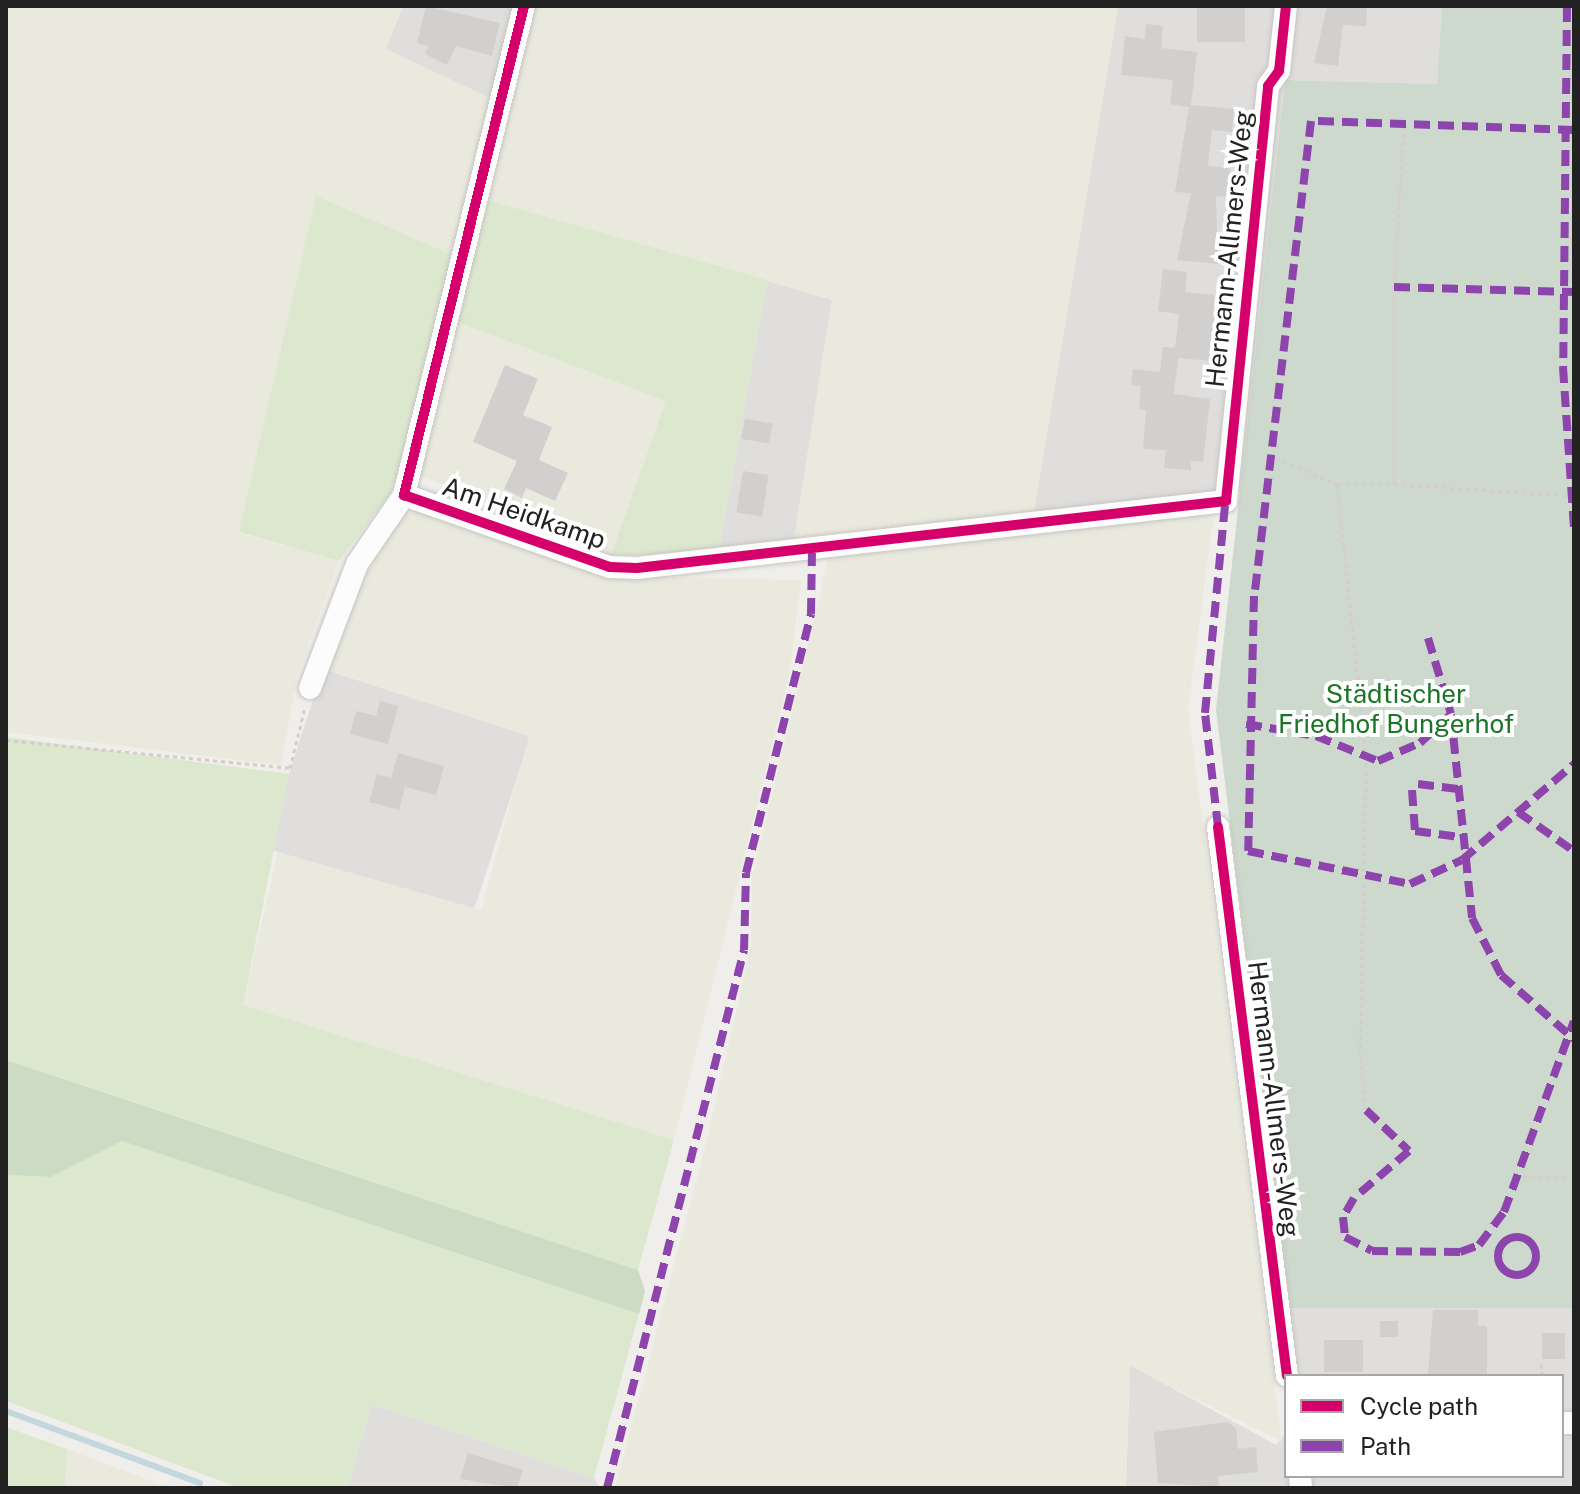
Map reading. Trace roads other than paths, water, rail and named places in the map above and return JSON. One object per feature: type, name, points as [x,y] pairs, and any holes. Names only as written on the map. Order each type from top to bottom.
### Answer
[{"type":"street","name":"Am Heidkamp","points":[[310,688],[357,564],[404,495],[524,6]]},
{"type":"street","name":"Hermann-Allmers-Weg","points":[[1226,501],[1268,86],[1279,71],[1286,6]]},
{"type":"street","name":"Am Heidkamp","points":[[404,495],[610,567],[637,568],[1226,501]]},
{"type":"street","name":"Hermann-Allmers-Weg","points":[[1218,827],[1287,1374]]},
{"type":"waterway","points":[[6,1411],[200,1483]]},
{"type":"park label","name":"Städtischer Friedhof Bungerhof","points":[[1396,709]]}]
